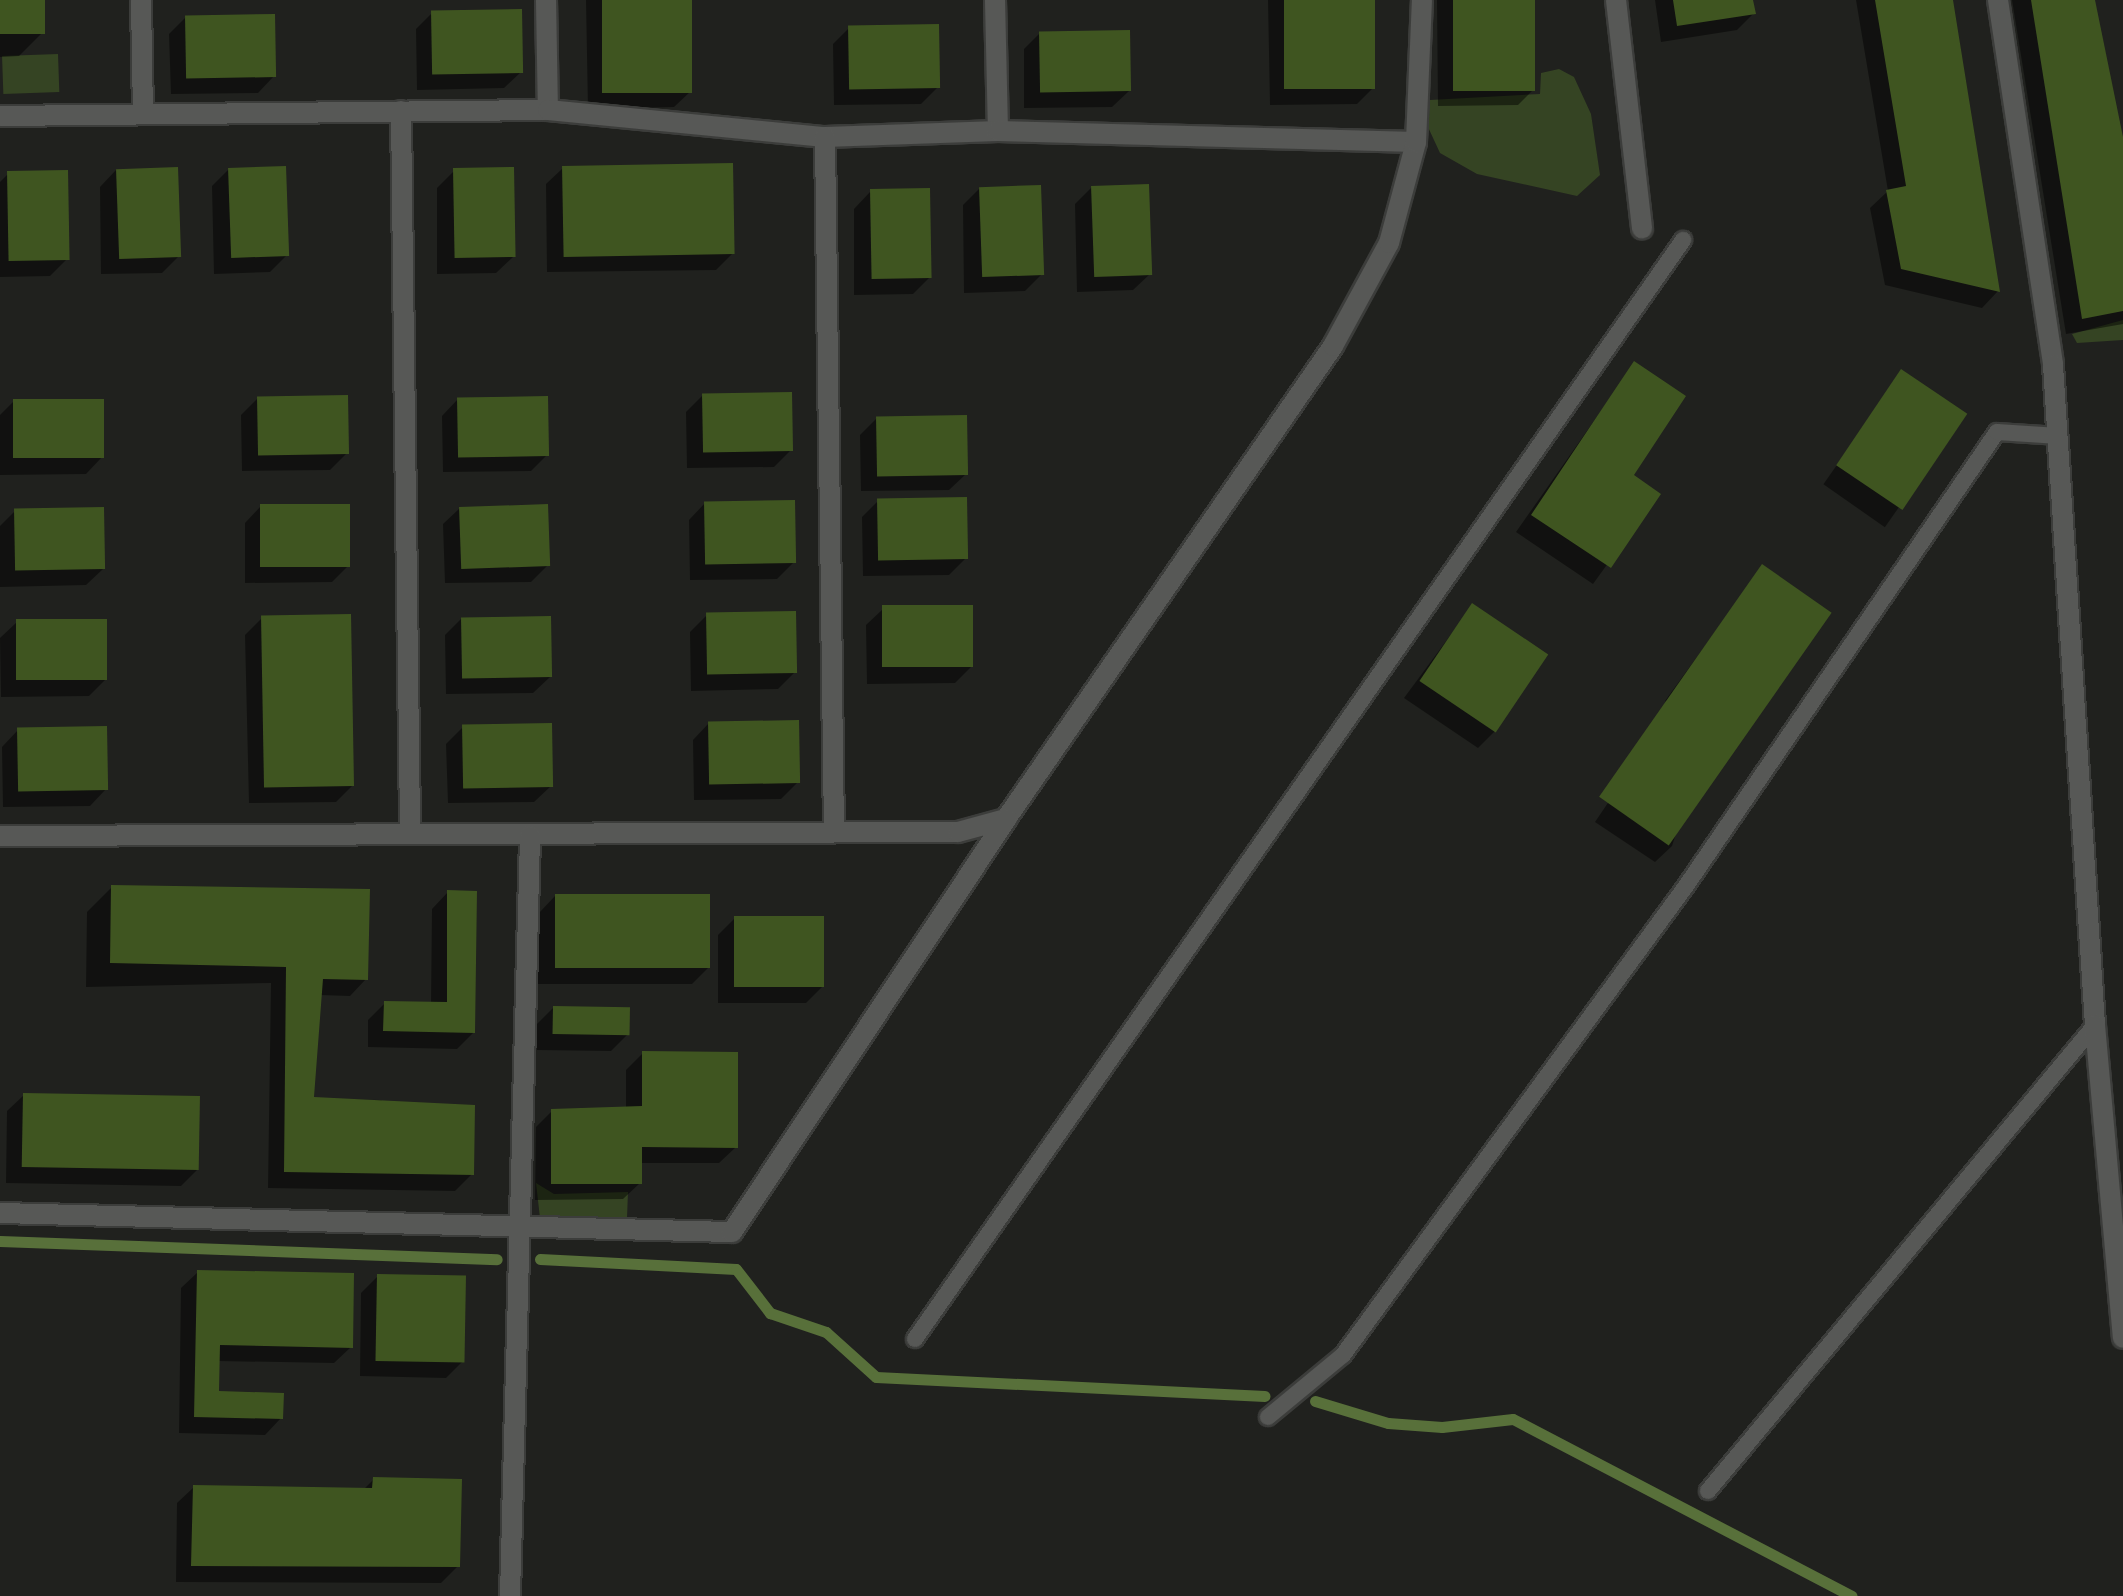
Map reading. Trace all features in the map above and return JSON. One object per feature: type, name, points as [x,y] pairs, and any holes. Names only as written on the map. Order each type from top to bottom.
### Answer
[{"type":"street","points":[[141,0],[143,114]]},
{"type":"street","points":[[546,0],[548,110]]},
{"type":"street","points":[[995,0],[998,131]]},
{"type":"street","points":[[0,1213],[517,1231],[732,1232],[1006,819],[1333,346],[1389,243],[1416,142],[1422,0]]},
{"type":"street","points":[[1616,0],[1642,229]]},
{"type":"street","points":[[1998,0],[2059,436],[2095,1025],[2123,1338]]},
{"type":"street","points":[[0,116],[548,110],[825,137],[998,131],[1416,142]]},
{"type":"street","points":[[401,111],[410,831]]},
{"type":"street","points":[[825,137],[834,832]]},
{"type":"street","points":[[0,836],[410,831],[530,836],[958,832],[1006,819]]},
{"type":"street","points":[[510,1596],[517,1231],[530,836]]},
{"type":"lane","points":[[915,1339],[1683,240]]},
{"type":"lane","points":[[1268,1417],[1343,1355],[1686,886],[1997,432],[2059,436]]},
{"type":"lane","points":[[1708,1491],[2095,1025]]},
{"type":"green space","points":[[58,54],[59,92],[3,94],[2,56]]},
{"type":"green space","points":[[1559,69],[1574,77],[1591,114],[1600,175],[1577,196],[1477,174],[1440,153],[1427,125],[1430,100],[1540,94],[1541,73]]},
{"type":"green space","points":[[2123,320],[2123,340],[2077,343],[2072,334]]},
{"type":"green space","points":[[536,1183],[554,1194],[628,1192],[627,1218],[540,1218]]},
{"type":"building","points":[[0,0],[45,0],[45,34],[0,34]]},
{"type":"building","points":[[602,0],[692,0],[692,93],[602,93]]},
{"type":"building","points":[[1284,0],[1375,0],[1375,89],[1284,89]]},
{"type":"building","points":[[1453,0],[1535,0],[1535,91],[1453,91]]},
{"type":"building","points":[[1673,0],[1753,0],[1756,14],[1677,26]]},
{"type":"building","points":[[1875,0],[1953,0],[2000,292],[1901,269],[1886,190],[1906,186]]},
{"type":"building","points":[[2031,0],[2095,0],[2123,137],[2123,311],[2082,319]]},
{"type":"building","points":[[522,9],[523,73],[432,75],[431,11]]},
{"type":"building","points":[[275,14],[276,77],[186,79],[185,16]]},
{"type":"building","points":[[939,24],[940,88],[849,90],[848,26]]},
{"type":"building","points":[[1130,30],[1131,91],[1040,93],[1039,32]]},
{"type":"building","points":[[733,163],[735,254],[564,257],[562,166]]},
{"type":"building","points":[[286,166],[289,256],[231,258],[228,168]]},
{"type":"building","points":[[178,167],[181,257],[119,259],[116,169]]},
{"type":"building","points":[[514,167],[516,257],[455,258],[453,168]]},
{"type":"building","points":[[68,170],[70,260],[9,261],[7,171]]},
{"type":"building","points":[[1149,184],[1152,275],[1094,277],[1091,186]]},
{"type":"building","points":[[1041,185],[1044,275],[982,277],[979,187]]},
{"type":"building","points":[[930,188],[932,278],[872,279],[870,189]]},
{"type":"building","points":[[1634,361],[1686,396],[1634,475],[1661,494],[1611,568],[1531,515]]},
{"type":"building","points":[[1901,369],[1967,414],[1902,510],[1836,465]]},
{"type":"building","points":[[792,392],[793,451],[703,453],[702,394]]},
{"type":"building","points":[[348,395],[349,454],[258,456],[257,397]]},
{"type":"building","points":[[548,396],[549,456],[458,458],[457,398]]},
{"type":"building","points":[[13,399],[104,399],[104,458],[13,458]]},
{"type":"building","points":[[967,415],[968,475],[877,477],[876,417]]},
{"type":"building","points":[[967,497],[968,559],[878,561],[877,499]]},
{"type":"building","points":[[795,500],[796,563],[705,565],[704,502]]},
{"type":"building","points":[[260,504],[350,504],[350,567],[260,567]]},
{"type":"building","points":[[548,504],[550,566],[461,569],[459,507]]},
{"type":"building","points":[[104,507],[105,569],[15,571],[14,509]]},
{"type":"building","points":[[1762,564],[1832,613],[1669,845],[1599,797]]},
{"type":"building","points":[[1472,603],[1548,654],[1496,732],[1419,681]]},
{"type":"building","points":[[882,605],[973,605],[973,667],[882,667]]},
{"type":"building","points":[[796,611],[797,673],[707,675],[706,613]]},
{"type":"building","points":[[351,614],[354,786],[264,788],[261,616]]},
{"type":"building","points":[[551,616],[552,677],[462,679],[461,618]]},
{"type":"building","points":[[16,619],[107,619],[107,680],[16,680]]},
{"type":"building","points":[[799,720],[800,783],[709,785],[708,722]]},
{"type":"building","points":[[552,723],[553,787],[463,789],[462,725]]},
{"type":"building","points":[[107,726],[108,790],[18,792],[17,728]]},
{"type":"building","points":[[111,885],[370,889],[368,980],[323,979],[314,1097],[475,1105],[474,1175],[284,1172],[286,967],[110,963]]},
{"type":"building","points":[[447,890],[477,891],[475,1033],[383,1031],[384,1001],[447,1002]]},
{"type":"building","points":[[555,894],[710,894],[710,968],[555,968]]},
{"type":"building","points":[[734,916],[824,916],[824,987],[734,987]]},
{"type":"building","points":[[553,1006],[630,1007],[629,1035],[553,1034]]},
{"type":"building","points":[[642,1051],[738,1052],[738,1148],[642,1147],[642,1184],[551,1184],[551,1109],[642,1106]]},
{"type":"building","points":[[23,1093],[200,1096],[199,1170],[22,1167]]},
{"type":"building","points":[[197,1270],[354,1273],[353,1348],[220,1345],[219,1391],[284,1393],[283,1419],[194,1417]]},
{"type":"building","points":[[377,1274],[466,1276],[464,1363],[375,1361]]},
{"type":"building","points":[[373,1477],[462,1479],[460,1567],[191,1566],[193,1485],[372,1488]]},
{"type":"waterway","points":[[0,1241],[497,1259]]},
{"type":"waterway","points":[[540,1259],[736,1269],[770,1313],[826,1332],[876,1377],[1265,1396]]},
{"type":"waterway","points":[[1315,1401],[1388,1423],[1442,1427],[1513,1419],[1852,1596]]}]
